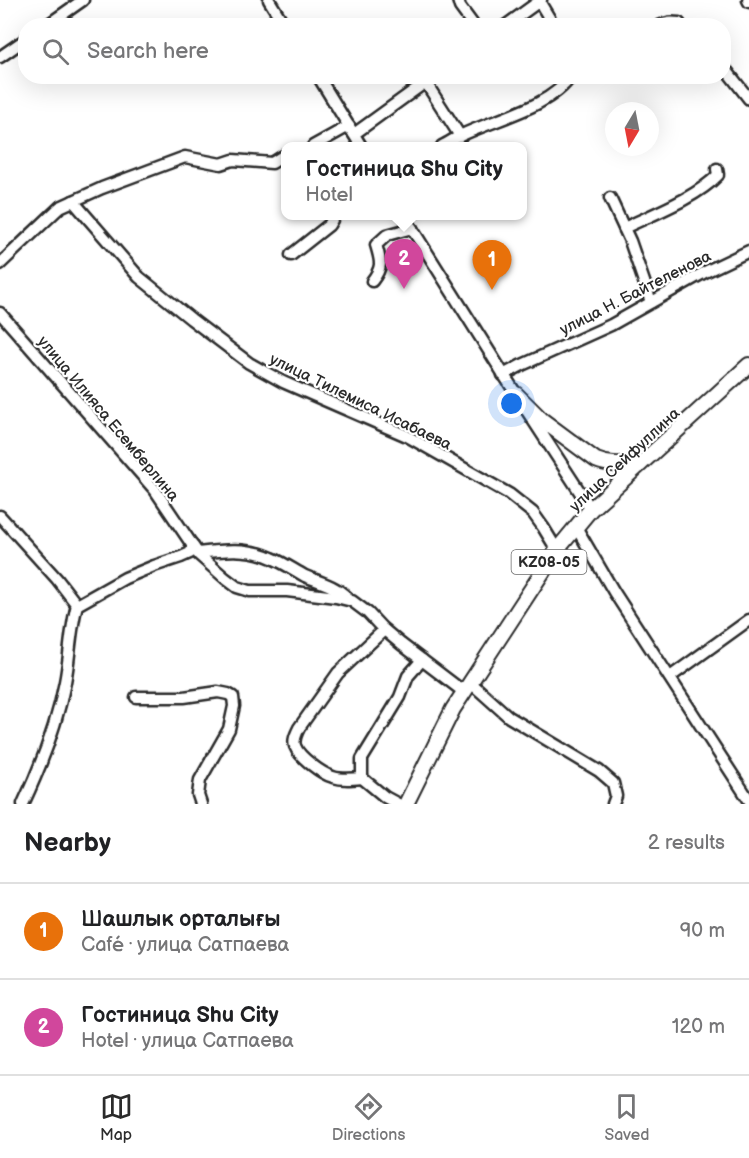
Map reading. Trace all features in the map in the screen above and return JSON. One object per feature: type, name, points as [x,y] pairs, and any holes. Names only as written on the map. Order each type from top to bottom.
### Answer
[{"type":"main road","name":"улица Сейфуллина","points":[[406,804],[453,709],[557,550],[591,509],[749,365]]},
{"type":"main road","points":[[516,394],[542,420],[596,460],[610,464],[640,464]]},
{"type":"street","points":[[57,18],[83,0]]},
{"type":"street","points":[[269,0],[280,18]]},
{"type":"street","points":[[458,0],[468,18]]},
{"type":"street","points":[[512,18],[525,4],[540,1],[550,18]]},
{"type":"street","points":[[0,57],[18,45]]},
{"type":"street","points":[[731,77],[749,99]]},
{"type":"street","points":[[323,84],[358,142]]},
{"type":"street","points":[[324,142],[351,130],[424,84]]},
{"type":"street","points":[[432,84],[460,136]]},
{"type":"street","points":[[450,142],[531,107],[567,84]]},
{"type":"street","points":[[1,262],[60,207],[94,191],[184,157],[221,164],[233,160],[272,164],[281,159]]},
{"type":"street","points":[[624,228],[710,184],[718,175],[717,169]]},
{"type":"street","points":[[610,198],[624,228],[651,302]]},
{"type":"street","name":"улица Тилемиса Исабаева","points":[[73,201],[139,277],[249,363],[283,382],[407,436],[509,494],[533,513],[557,550]]},
{"type":"street","points":[[291,255],[329,225],[332,220]]},
{"type":"street","points":[[407,220],[503,375],[591,509]]},
{"type":"street","points":[[372,281],[379,272],[381,263],[376,245],[387,235],[412,228]]},
{"type":"street","name":"улица Н. Байтеленова","points":[[503,375],[610,325],[705,272],[749,251]]},
{"type":"street","name":"улица Илияса Есемберлина","points":[[0,313],[155,490],[207,564],[237,587],[250,591],[287,591],[352,601]]},
{"type":"street","points":[[0,516],[57,579],[77,605]]},
{"type":"street","points":[[576,527],[670,677],[745,784],[749,800]]},
{"type":"street","points":[[22,804],[38,771],[57,713],[65,683],[77,605],[125,578],[190,553],[192,549],[249,551],[271,557],[305,576],[324,582],[342,592],[422,660],[467,687],[509,717],[599,771],[613,783],[616,796],[613,804]]},
{"type":"street","points":[[670,677],[749,620]]},
{"type":"street","points":[[384,630],[338,674],[299,728],[295,738],[296,748],[307,761],[332,777],[349,780],[362,778],[398,804]]},
{"type":"street","points":[[362,778],[362,759],[400,697],[408,676],[422,660]]},
{"type":"street","points":[[136,697],[184,697],[218,692],[233,697],[234,705],[229,729],[200,780],[198,795],[201,804]]},
{"type":"place","name":"Гостиница Shu City","points":[[404,289]]},
{"type":"place","name":"Шашлык орталығы","points":[[492,290]]}]
